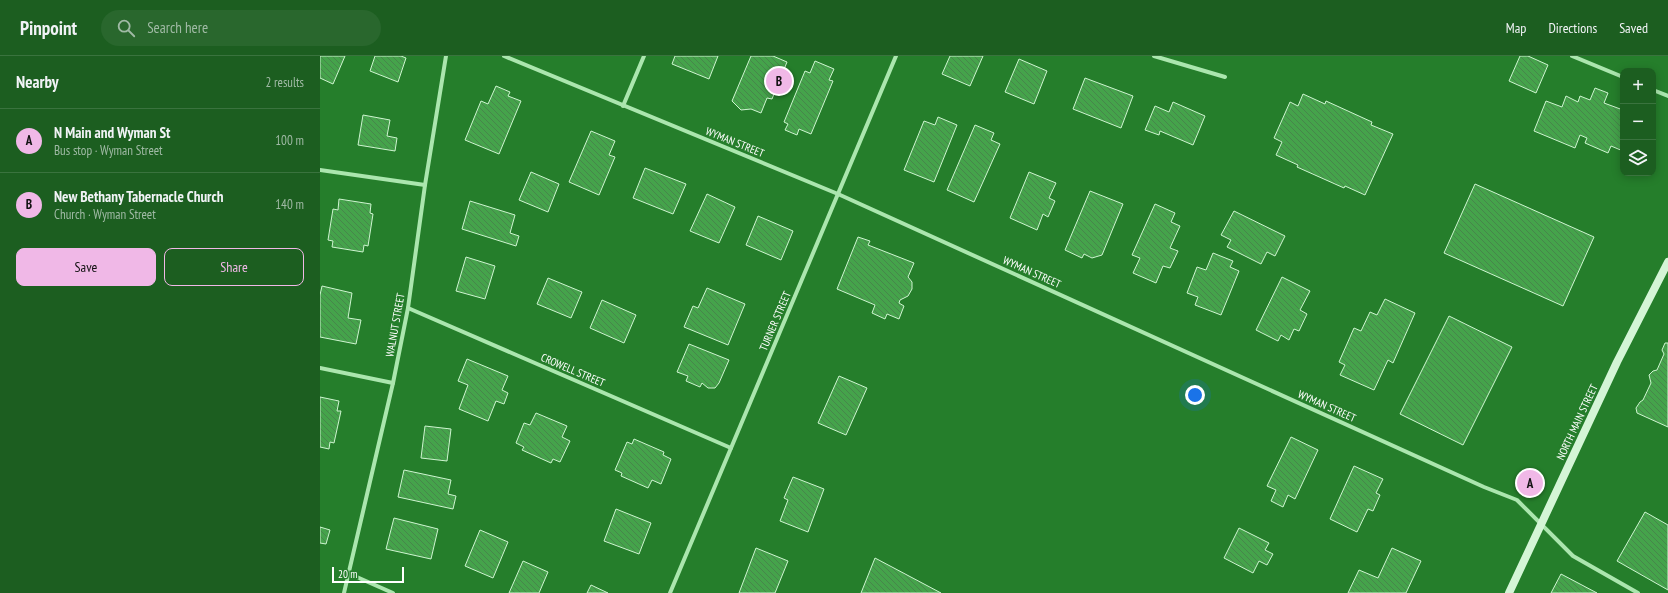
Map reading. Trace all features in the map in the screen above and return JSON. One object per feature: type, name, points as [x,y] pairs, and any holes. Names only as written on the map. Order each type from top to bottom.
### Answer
[{"type":"main road","name":"NORTH MAIN STREET","points":[[1509,593],[1617,362],[1668,262]]},
{"type":"street","name":"WALNUT STREET","points":[[344,593],[350,574],[393,383],[408,308],[425,185],[446,56]]},
{"type":"street","name":"WYMAN STREET","points":[[504,56],[838,194],[1462,478],[1516,500],[1573,556],[1638,593]]},
{"type":"street","points":[[623,106],[644,56]]},
{"type":"street","name":"TURNER STREET","points":[[670,593],[896,56]]},
{"type":"street","points":[[1154,56],[1225,77]]},
{"type":"street","points":[[1572,56],[1620,76]]},
{"type":"street","points":[[1656,91],[1668,96]]},
{"type":"street","points":[[320,170],[425,185]]},
{"type":"street","name":"CROWELL STREET","points":[[408,308],[731,448]]},
{"type":"street","points":[[320,368],[393,383]]},
{"type":"street","points":[[350,574],[393,593]]},
{"type":"building","points":[[320,56],[345,56],[333,84],[320,78]]},
{"type":"building","points":[[375,56],[401,56],[406,58],[398,82],[370,71]]},
{"type":"building","points":[[675,56],[718,56],[709,79],[672,64]]},
{"type":"building","points":[[751,56],[773,56],[787,62],[772,99],[767,98],[761,113],[751,109],[741,110],[732,101]]},
{"type":"building","points":[[950,56],[983,56],[970,86],[942,74]]},
{"type":"building","points":[[1520,56],[1528,56],[1548,65],[1536,93],[1509,81]]},
{"type":"building","points":[[1019,59],[1047,71],[1034,104],[1005,92]]},
{"type":"building","points":[[815,61],[834,69],[829,80],[833,81],[811,134],[799,129],[797,135],[785,130],[788,124],[784,122],[805,71],[810,73]]},
{"type":"building","points":[[1085,78],[1133,96],[1121,128],[1073,109]]},
{"type":"building","points":[[496,86],[510,92],[508,96],[521,101],[499,154],[465,140],[481,101],[488,104]]},
{"type":"building","points":[[1595,88],[1608,93],[1604,103],[1620,109],[1620,150],[1611,146],[1608,153],[1585,143],[1587,138],[1580,135],[1575,148],[1534,131],[1546,101],[1562,107],[1566,96],[1578,102],[1580,96],[1590,100]]},
{"type":"building","points":[[1303,94],[1325,104],[1326,101],[1372,122],[1371,125],[1393,134],[1365,195],[1345,186],[1344,188],[1297,167],[1298,165],[1276,155],[1282,142],[1274,138],[1290,102],[1298,106]]},
{"type":"building","points":[[1173,102],[1205,116],[1193,145],[1160,131],[1159,135],[1145,130],[1155,106],[1169,112]]},
{"type":"building","points":[[363,115],[390,120],[387,136],[397,138],[395,151],[358,145]]},
{"type":"building","points":[[938,117],[957,125],[934,182],[904,170],[924,121],[935,125]]},
{"type":"building","points":[[975,125],[994,133],[991,140],[1000,144],[974,202],[947,190]]},
{"type":"building","points":[[591,131],[615,141],[609,155],[615,157],[599,195],[569,182]]},
{"type":"building","points":[[645,168],[686,184],[673,214],[633,198]]},
{"type":"building","points":[[531,172],[559,184],[548,212],[519,200]]},
{"type":"building","points":[[1029,172],[1056,183],[1049,198],[1055,201],[1048,217],[1043,214],[1037,230],[1010,218]]},
{"type":"building","points":[[1475,184],[1594,237],[1563,306],[1444,253]]},
{"type":"building","points":[[1090,191],[1123,204],[1102,255],[1092,258],[1084,254],[1082,258],[1065,250]]},
{"type":"building","points":[[707,194],[735,207],[719,243],[690,231]]},
{"type":"building","points":[[339,199],[371,204],[370,213],[373,214],[368,246],[364,245],[363,252],[332,247],[333,241],[328,240],[333,209],[338,210]]},
{"type":"building","points":[[470,201],[515,215],[510,233],[519,236],[516,246],[462,229]]},
{"type":"building","points":[[1155,204],[1175,213],[1171,222],[1180,226],[1170,248],[1178,251],[1170,268],[1163,266],[1156,283],[1133,273],[1140,258],[1132,255]]},
{"type":"building","points":[[1234,211],[1285,236],[1275,256],[1267,252],[1261,264],[1227,247],[1231,240],[1221,235]]},
{"type":"building","points":[[758,216],[793,231],[781,260],[746,245]]},
{"type":"building","points":[[858,237],[870,241],[868,245],[914,263],[908,277],[912,282],[912,289],[908,296],[900,300],[899,303],[904,306],[899,319],[887,314],[885,319],[872,313],[875,305],[837,289]]},
{"type":"building","points":[[1213,253],[1233,261],[1230,267],[1239,271],[1221,315],[1195,305],[1198,297],[1187,293],[1197,267],[1206,270]]},
{"type":"building","points":[[466,257],[495,266],[485,299],[456,291]]},
{"type":"building","points":[[1282,277],[1310,291],[1300,310],[1307,314],[1299,331],[1294,329],[1289,340],[1281,335],[1278,341],[1256,330]]},
{"type":"building","points":[[548,278],[582,292],[571,318],[537,304]]},
{"type":"building","points":[[322,286],[352,293],[348,318],[361,320],[356,344],[320,337],[320,295]]},
{"type":"building","points":[[707,288],[745,304],[728,345],[684,327],[693,306],[698,308]]},
{"type":"building","points":[[1385,299],[1415,313],[1393,363],[1388,360],[1374,390],[1340,375],[1345,365],[1339,362],[1354,328],[1361,331],[1370,312],[1377,315]]},
{"type":"building","points":[[602,300],[636,315],[624,343],[590,328]]},
{"type":"building","points":[[1449,316],[1512,347],[1463,445],[1400,414]]},
{"type":"building","points":[[1665,343],[1668,343],[1668,427],[1637,413],[1636,408],[1643,400],[1651,383],[1649,375],[1653,371],[1657,370],[1664,354],[1662,350]]},
{"type":"building","points":[[689,344],[729,360],[719,383],[715,388],[708,388],[702,383],[700,387],[686,381],[688,376],[677,372]]},
{"type":"building","points":[[467,359],[508,376],[502,390],[508,393],[504,404],[496,401],[488,421],[459,409],[468,385],[458,381]]},
{"type":"building","points":[[839,376],[867,388],[846,435],[818,423]]},
{"type":"building","points":[[320,397],[339,401],[337,411],[341,411],[334,443],[330,442],[329,449],[320,447]]},
{"type":"building","points":[[536,413],[567,426],[562,437],[570,441],[560,462],[553,459],[551,463],[522,450],[524,447],[516,443],[524,423],[530,425]]},
{"type":"building","points":[[425,426],[451,429],[447,461],[421,458]]},
{"type":"building","points":[[1291,437],[1318,450],[1295,499],[1288,495],[1283,507],[1271,501],[1276,490],[1267,486]]},
{"type":"building","points":[[634,439],[664,452],[663,455],[671,459],[661,484],[652,480],[648,488],[621,476],[622,473],[615,470],[627,442],[632,444]]},
{"type":"building","points":[[1354,466],[1383,479],[1376,493],[1380,495],[1373,511],[1368,509],[1357,532],[1330,519]]},
{"type":"building","points":[[404,470],[451,480],[448,494],[456,496],[453,509],[398,497]]},
{"type":"building","points":[[793,477],[824,489],[808,532],[780,521],[788,500],[784,498]]},
{"type":"building","points":[[616,509],[651,523],[639,554],[604,541]]},
{"type":"building","points":[[1645,512],[1668,525],[1668,590],[1617,561]]},
{"type":"building","points":[[394,518],[438,529],[431,559],[386,549]]},
{"type":"building","points":[[320,527],[330,530],[326,544],[320,543]]},
{"type":"building","points":[[1239,528],[1269,543],[1265,550],[1273,554],[1267,565],[1259,561],[1253,573],[1224,558]]},
{"type":"building","points":[[480,530],[508,542],[493,578],[465,566]]},
{"type":"building","points":[[756,548],[788,561],[775,593],[739,593]]},
{"type":"building","points":[[1392,548],[1421,561],[1406,593],[1348,593],[1359,570],[1378,578]]},
{"type":"building","points":[[875,558],[941,593],[861,593]]},
{"type":"building","points":[[523,561],[548,572],[539,593],[509,593]]},
{"type":"building","points":[[1561,574],[1597,593],[1551,593]]},
{"type":"building","points":[[591,585],[608,593],[587,593]]},
{"type":"place","name":"New Bethany Tabernacle Church","points":[[779,81]]},
{"type":"place","name":"N Main and Wyman St","points":[[1530,483]]}]
